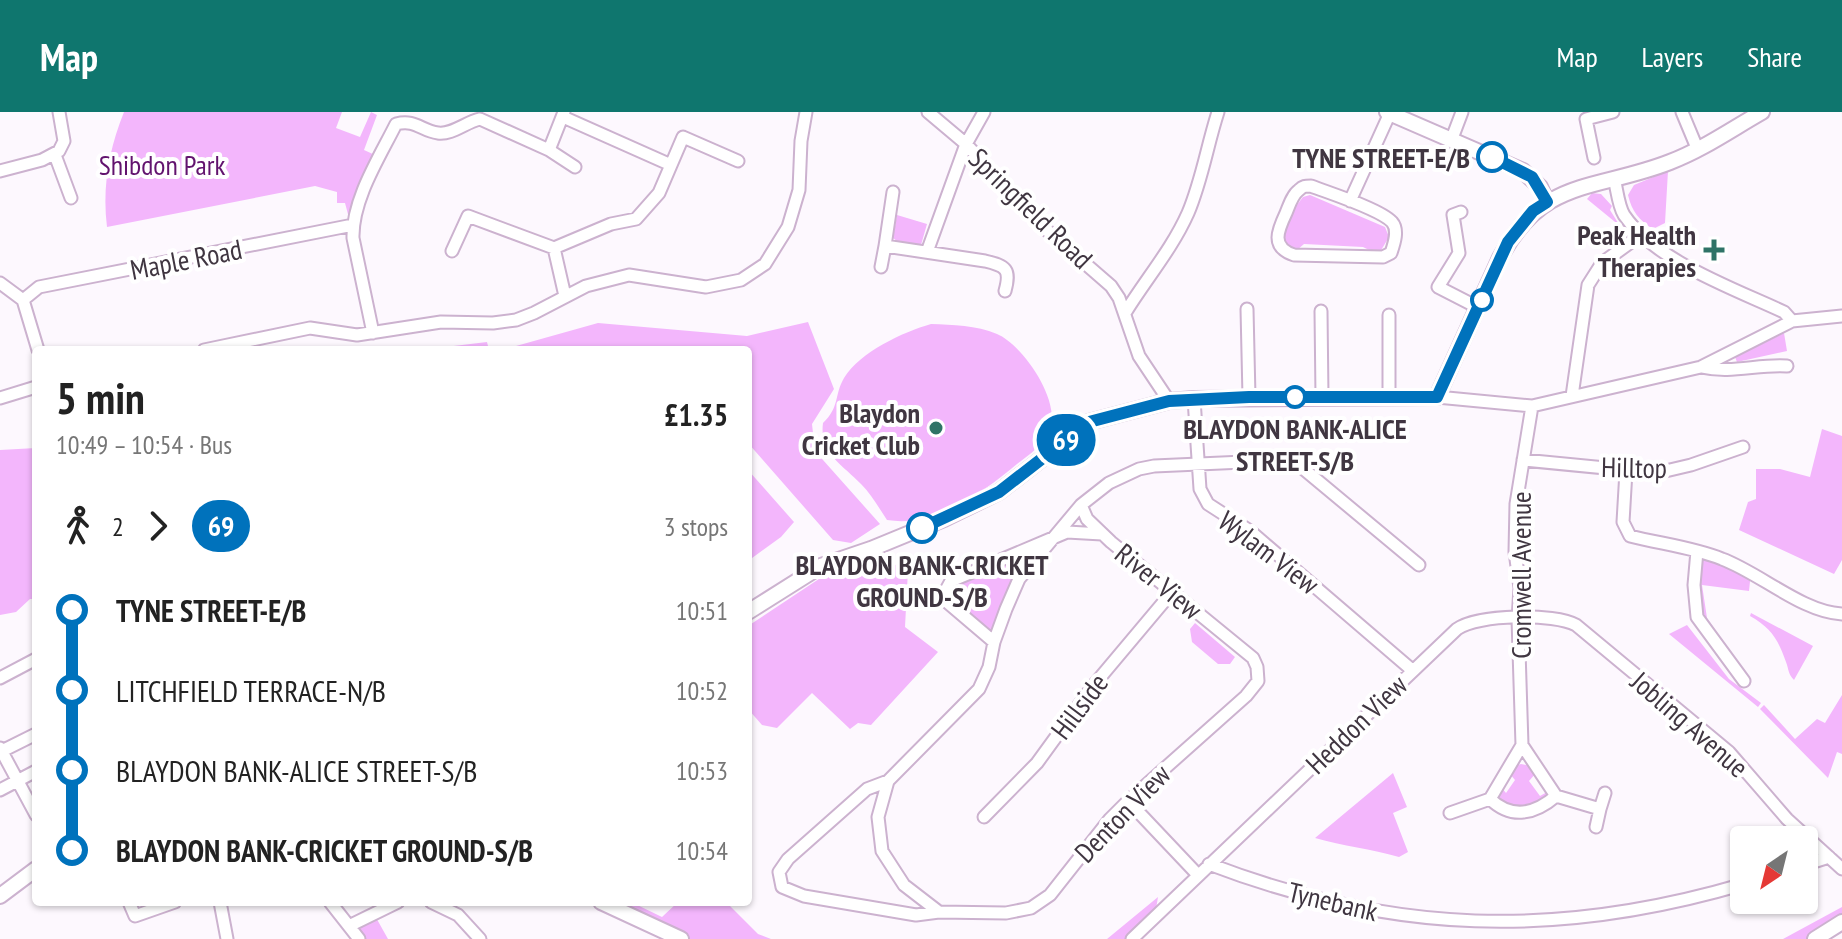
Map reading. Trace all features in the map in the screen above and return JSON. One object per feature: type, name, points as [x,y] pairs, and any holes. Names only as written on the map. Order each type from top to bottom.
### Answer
[{"type":"street","points":[[0,171],[55,155],[64,141],[59,112]]},
{"type":"street","points":[[223,346],[310,328],[341,334],[373,333],[441,322],[516,320],[606,279],[629,275],[706,287],[741,280],[757,271],[776,251],[795,209],[806,112]]},
{"type":"street","name":"Springfield Road","points":[[928,112],[966,144],[1042,226],[1102,276],[1119,298],[1139,356],[1169,401]]},
{"type":"street","points":[[927,252],[966,144],[984,112]]},
{"type":"street","points":[[1125,313],[1157,269],[1186,216],[1199,185],[1218,112]]},
{"type":"street","points":[[1451,141],[1462,112]]},
{"type":"street","points":[[1594,158],[1586,119],[1613,112]]},
{"type":"street","points":[[1682,112],[1697,148]]},
{"type":"street","points":[[1437,397],[1508,242],[1533,211],[1569,190],[1665,164],[1762,112]]},
{"type":"street","points":[[1350,201],[1388,113],[1512,165],[1532,177],[1547,202]]},
{"type":"street","points":[[549,150],[564,114],[671,165]]},
{"type":"street","points":[[373,333],[353,225],[368,182],[396,124],[407,121],[437,133],[449,133],[468,121],[480,119],[549,150],[575,167]]},
{"type":"street","points":[[452,251],[468,216],[554,248],[611,224],[636,219],[659,193],[683,137],[738,161]]},
{"type":"street","points":[[55,155],[71,198]]},
{"type":"street","points":[[1614,178],[1623,213],[1642,234],[1681,263],[1784,312],[1792,321]]},
{"type":"street","points":[[1311,186],[1350,201],[1394,225],[1395,243],[1387,256],[1294,255],[1279,245],[1276,237],[1278,230],[1301,188],[1311,186]]},
{"type":"street","points":[[881,267],[893,192]]},
{"type":"street","points":[[1461,212],[1453,215],[1459,253],[1438,287],[1479,308]]},
{"type":"street","name":"Maple Road","points":[[23,300],[39,287],[353,225]]},
{"type":"street","points":[[1572,396],[1588,285],[1602,263],[1642,234]]},
{"type":"street","points":[[885,246],[999,265],[1008,275],[1005,291]]},
{"type":"street","points":[[554,248],[565,296]]},
{"type":"street","points":[[1,285],[23,300],[37,346]]},
{"type":"street","points":[[1247,309],[1249,397]]},
{"type":"street","points":[[1321,311],[1322,397]]},
{"type":"street","points":[[1389,315],[1389,397]]},
{"type":"street","points":[[752,609],[821,566],[944,519],[999,492],[1089,422],[1169,401],[1249,397],[1437,397],[1532,406],[1701,367],[1792,321],[1842,316]]},
{"type":"street","points":[[1701,367],[1723,372],[1769,365],[1787,366]]},
{"type":"street","points":[[0,398],[32,388]]},
{"type":"street","name":"Wylam View","points":[[1194,399],[1200,489],[1210,507],[1250,531],[1412,670]]},
{"type":"street","name":"Cromwell Avenue","points":[[1522,745],[1516,504],[1532,406]]},
{"type":"street","name":"Hilltop","points":[[1523,460],[1657,473],[1743,447]]},
{"type":"street","name":"Denton View","points":[[1245,650],[1257,667],[1258,681],[1253,689],[1128,801],[1102,828],[1050,895],[1031,908],[1006,913],[972,915],[939,912],[916,915],[804,896],[782,887],[779,872],[788,859],[867,789],[888,781],[979,689],[1019,579],[1081,505],[1109,483],[1139,469],[1199,463],[1294,462],[1419,565]]},
{"type":"street","points":[[1626,471],[1623,522],[1630,536],[1697,551],[1751,572],[1810,605],[1842,614]]},
{"type":"street","name":"River View","points":[[1081,505],[1087,519],[1102,534],[1245,650]]},
{"type":"street","points":[[994,642],[947,602],[947,586],[968,572],[1067,532],[1102,534]]},
{"type":"street","points":[[1697,551],[1694,585],[1697,617],[1744,681]]},
{"type":"street","name":"Hillside","points":[[984,817],[1037,763],[1093,686],[1172,592]]},
{"type":"street","name":"Jobling Avenue","points":[[1518,619],[1561,618],[1576,625],[1729,752],[1787,819],[1842,869]]},
{"type":"street","name":"Heddon View","points":[[1132,939],[1412,670],[1464,624],[1483,619],[1518,619]]},
{"type":"street","points":[[0,678],[32,661]]},
{"type":"street","points":[[32,736],[1,750],[32,807]]},
{"type":"street","points":[[1450,813],[1490,799],[1522,745],[1556,796],[1600,809]]},
{"type":"street","points":[[0,790],[32,773]]},
{"type":"street","points":[[888,781],[878,817],[882,851],[904,885],[939,912]]},
{"type":"street","points":[[1596,827],[1605,793]]},
{"type":"street","points":[[1490,799],[1507,810],[1524,813],[1540,809],[1556,796]]},
{"type":"street","points":[[1128,801],[1198,875]]},
{"type":"street","points":[[1818,861],[1829,857]]},
{"type":"street","name":"Tynebank","points":[[1209,864],[1289,893],[1361,910],[1437,921],[1504,925],[1603,918],[1706,897],[1730,889]]},
{"type":"street","points":[[0,896],[32,872]]},
{"type":"street","points":[[131,906],[135,916],[164,906]]},
{"type":"street","points":[[221,906],[227,939]]},
{"type":"street","points":[[333,906],[359,939]]},
{"type":"street","points":[[349,926],[390,906]]},
{"type":"street","points":[[439,906],[458,915],[480,939]]},
{"type":"street","points":[[610,906],[681,939]]},
{"type":"street","points":[[1815,939],[1842,922]]},
{"type":"green space","name":"Shibdon Park","points":[[124,112],[342,112],[336,128],[360,137],[371,112],[377,115],[364,150],[375,155],[349,218],[345,203],[337,203],[337,192],[315,186],[107,227],[105,198],[108,169]]},
{"type":"green space","points":[[1668,171],[1665,223],[1653,229],[1637,215],[1628,195],[1634,185]]},
{"type":"green space","points":[[1592,193],[1601,194],[1612,206],[1610,210],[1620,226],[1587,199]]},
{"type":"green space","points":[[1310,195],[1385,227],[1389,237],[1380,252],[1363,247],[1304,244],[1297,250],[1289,246],[1285,240],[1285,226],[1303,197]]},
{"type":"green space","points":[[897,215],[927,224],[921,245],[898,242],[893,238]]},
{"type":"green space","points":[[808,322],[834,389],[812,424],[815,451],[880,524],[851,543],[833,540],[752,448],[752,346],[516,346],[598,323],[747,336]]},
{"type":"green space","name":"Blaydon Cricket Club","points":[[931,324],[981,329],[1007,340],[1028,362],[1045,390],[1052,417],[1050,429],[1031,453],[957,506],[923,519],[887,520],[865,488],[828,450],[823,423],[832,412],[844,378],[860,360],[895,338]]},
{"type":"green space","points":[[1784,333],[1787,351],[1737,362],[1735,357]]},
{"type":"green space","points":[[487,342],[488,346],[454,346]]},
{"type":"green space","points":[[1822,429],[1842,436],[1842,560],[1834,574],[1739,530],[1748,502],[1756,499],[1756,469],[1780,469],[1810,477]]},
{"type":"green space","points":[[32,448],[32,599],[16,612],[0,615],[0,450]]},
{"type":"green space","points":[[752,475],[794,522],[781,537],[752,558]]},
{"type":"green space","points":[[1050,540],[1034,559],[994,642],[947,602],[947,586]]},
{"type":"green space","points":[[1697,551],[1751,572],[1749,591],[1702,585],[1707,618],[1740,666],[1700,618]]},
{"type":"green space","points":[[871,555],[908,570],[905,627],[938,652],[871,725],[858,723],[850,729],[812,693],[777,728],[762,725],[752,714],[752,623],[840,565]]},
{"type":"green space","points":[[1751,613],[1813,646],[1794,680],[1777,641],[1769,630],[1750,616]]},
{"type":"green space","points":[[1195,623],[1235,657],[1230,664],[1218,664],[1192,642],[1190,629]]},
{"type":"green space","points":[[1687,625],[1729,679],[1761,703],[1758,707],[1669,634]]},
{"type":"green space","points":[[1842,695],[1842,754],[1837,752],[1828,778],[1760,709],[1764,705],[1795,739],[1817,719],[1825,723]]},
{"type":"green space","points":[[1514,766],[1531,766],[1536,773],[1529,781],[1540,796],[1547,792],[1545,800],[1524,808],[1505,805],[1498,795],[1501,787],[1506,793],[1515,780],[1509,773]]},
{"type":"green space","points":[[1393,773],[1407,807],[1393,813],[1408,852],[1399,857],[1315,838]]},
{"type":"green space","points":[[1158,897],[1155,915],[1132,939],[1107,939]]},
{"type":"green space","points":[[608,906],[639,906],[662,917],[674,906],[730,906],[758,934],[771,939],[681,939]]},
{"type":"green space","points":[[1842,907],[1842,922],[1815,939],[1783,939]]},
{"type":"green space","points":[[374,914],[388,939],[359,939],[349,926]]},
{"type":"bus line","name":"69","points":[[922,528],[999,492],[1089,422],[1169,401],[1249,397],[1437,397],[1508,242],[1533,211],[1547,202],[1532,177],[1492,157]]},
{"type":"place","name":"TYNE STREET-E/B","points":[[1492,157]]},
{"type":"place","name":"Peak Health Therapies","points":[[1714,250]]},
{"type":"place","name":"BLAYDON BANK-ALICE STREET-S/B","points":[[1295,397]]},
{"type":"place","name":"Blaydon Cricket Club","points":[[936,428]]},
{"type":"place","name":"BLAYDON BANK-CRICKET GROUND-S/B","points":[[922,528]]}]
